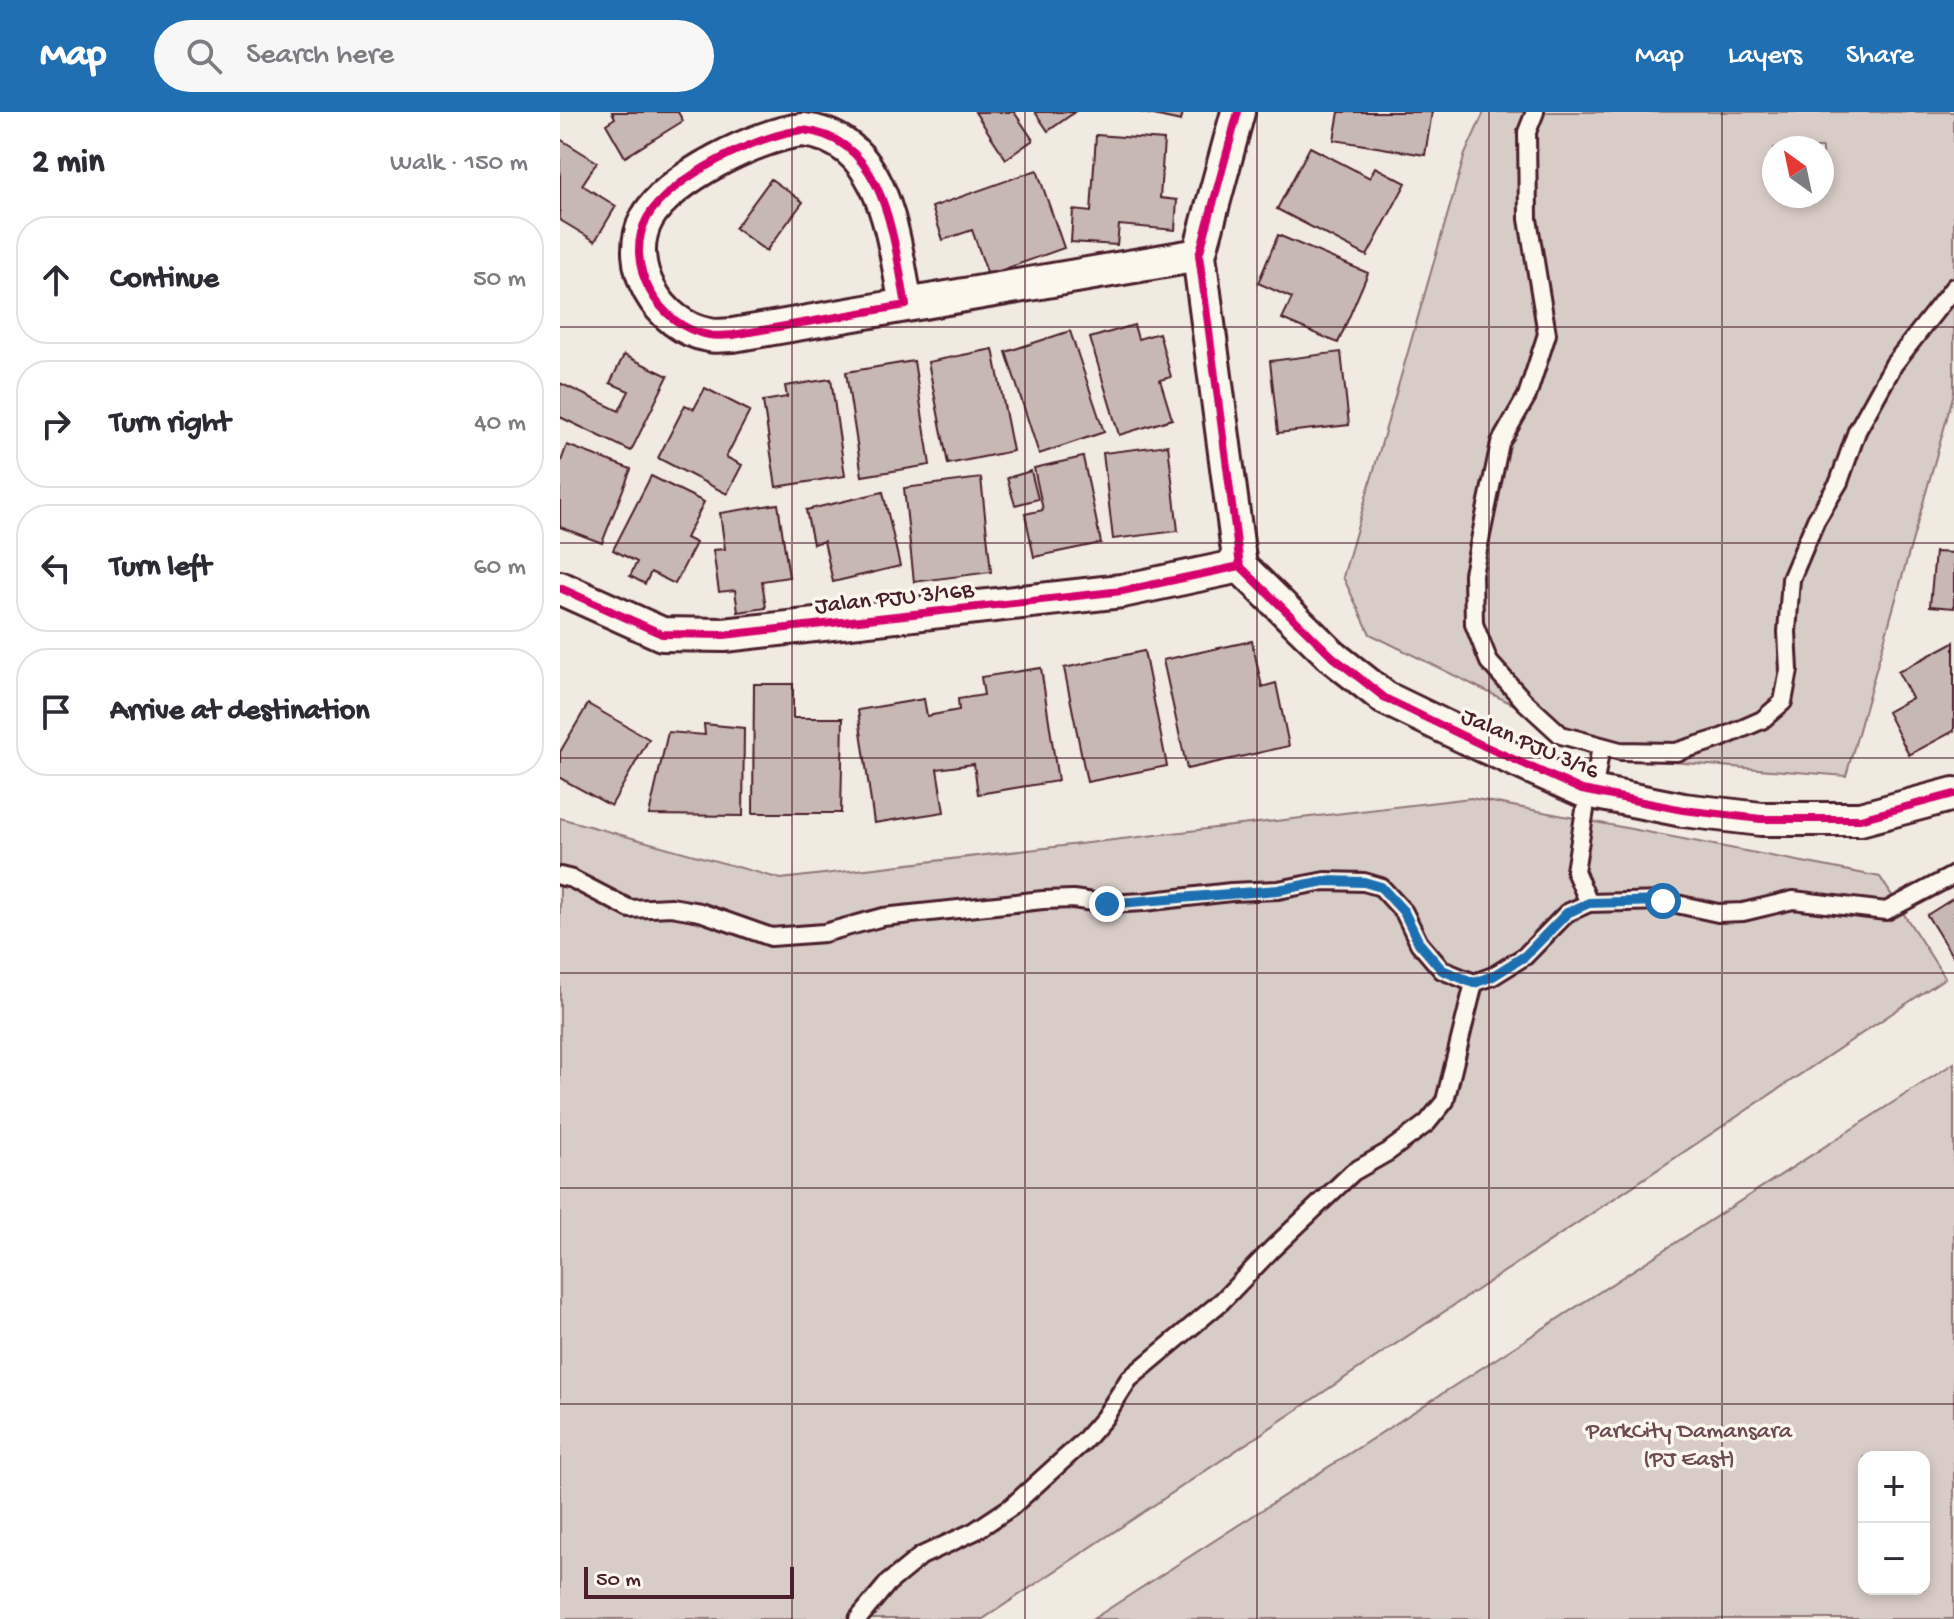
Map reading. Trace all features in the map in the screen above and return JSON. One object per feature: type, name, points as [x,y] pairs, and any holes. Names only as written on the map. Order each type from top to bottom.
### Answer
[{"type":"street","points":[[1238,112],[1199,255],[1240,566]]},
{"type":"street","points":[[906,305],[890,220],[878,190],[860,159],[843,142],[824,132],[781,132],[693,173],[668,192],[648,216],[640,234],[639,255],[649,291],[667,314],[689,328],[709,335],[733,335],[1199,255]]},
{"type":"street","name":"Jalan PJU 3/16B","points":[[560,588],[662,634],[724,635],[1122,591],[1240,566]]},
{"type":"street","name":"Jalan PJU 3/16","points":[[1240,566],[1333,657],[1385,698],[1582,790],[1683,810],[1761,819],[1860,819],[1954,794]]},
{"type":"lane","points":[[1535,112],[1527,132],[1528,219],[1547,334],[1527,396],[1500,443],[1473,574],[1474,624],[1489,662],[1524,701],[1561,735],[1620,751],[1676,752],[1721,738],[1762,720],[1783,702],[1789,670],[1787,632],[1791,579],[1816,520],[1839,482],[1857,431],[1894,364],[1954,287]]},
{"type":"lane","points":[[1596,776],[1601,746]]},
{"type":"lane","points":[[1585,810],[1575,871],[1589,903]]},
{"type":"lane","points":[[560,876],[572,879],[630,909],[671,907],[700,912],[771,937],[824,933],[883,917],[1043,900],[1073,899],[1107,904],[1144,902],[1216,893],[1278,890],[1325,881],[1364,882],[1381,887],[1404,912],[1419,943],[1442,970],[1474,983],[1493,976],[1525,956],[1567,913],[1589,903],[1663,901],[1718,913],[1743,912],[1793,900],[1886,911],[1954,875]]},
{"type":"lane","points":[[858,1619],[888,1583],[921,1556],[975,1531],[1011,1507],[1084,1441],[1104,1418],[1129,1379],[1222,1301],[1353,1172],[1388,1152],[1427,1123],[1445,1101],[1474,983]]},
{"type":"green space","points":[[1484,112],[1954,112],[1954,393],[1846,776],[1622,758],[1370,634],[1343,577],[1465,154]]},
{"type":"green space","points":[[1471,798],[1880,877],[1945,978],[983,1619],[560,1619],[560,818],[781,879]]},
{"type":"green space","name":"ParkCity Damansara (PJ East)","points":[[1954,1063],[1954,1619],[1093,1619]]},
{"type":"building","points":[[612,112],[678,112],[683,121],[625,157],[606,124],[615,118]]},
{"type":"building","points":[[975,112],[1014,112],[1033,140],[1006,159]]},
{"type":"building","points":[[1035,112],[1075,112],[1048,131]]},
{"type":"building","points":[[1140,112],[1183,112],[1181,121]]},
{"type":"building","points":[[1339,112],[1432,112],[1425,155],[1334,140]]},
{"type":"building","points":[[1096,135],[1164,140],[1160,198],[1177,200],[1175,230],[1119,225],[1117,245],[1071,242],[1073,210],[1091,212]]},
{"type":"building","points":[[560,139],[597,162],[582,185],[616,206],[595,241],[560,220]]},
{"type":"building","points":[[1310,147],[1370,178],[1375,167],[1406,183],[1367,256],[1277,209]]},
{"type":"building","points":[[1037,170],[1064,248],[988,275],[972,230],[943,240],[932,207]]},
{"type":"building","points":[[771,179],[803,202],[766,251],[735,228]]},
{"type":"building","points":[[1278,235],[1368,273],[1338,343],[1282,319],[1292,298],[1258,283]]},
{"type":"building","points":[[1134,325],[1138,339],[1159,333],[1171,377],[1160,380],[1172,419],[1119,435],[1090,338]]},
{"type":"building","points":[[1070,331],[1104,432],[1039,454],[1006,352]]},
{"type":"building","points":[[993,349],[1013,451],[948,464],[928,362]]},
{"type":"building","points":[[1341,352],[1349,425],[1278,433],[1270,361]]},
{"type":"building","points":[[624,355],[668,376],[631,451],[560,417],[560,383],[619,411],[629,391],[610,383]]},
{"type":"building","points":[[914,361],[930,465],[862,476],[846,372]]},
{"type":"building","points":[[831,379],[845,476],[776,487],[763,401],[787,397],[785,386]]},
{"type":"building","points":[[705,388],[750,411],[726,457],[742,465],[727,494],[658,458],[685,405],[694,409]]},
{"type":"building","points":[[567,445],[631,469],[602,543],[560,527],[560,464]]},
{"type":"building","points":[[1168,445],[1178,531],[1113,539],[1103,453]]},
{"type":"building","points":[[1083,457],[1101,543],[1034,557],[1025,514],[1043,510],[1034,468]]},
{"type":"building","points":[[1031,471],[1038,499],[1015,505],[1007,478]]},
{"type":"building","points":[[651,476],[704,502],[686,538],[696,543],[675,584],[651,572],[645,584],[630,576],[637,562],[613,550]]},
{"type":"building","points":[[981,478],[991,572],[914,582],[904,488]]},
{"type":"building","points":[[883,492],[900,566],[833,582],[824,541],[813,544],[806,510]]},
{"type":"building","points":[[778,504],[789,577],[762,581],[766,608],[738,612],[735,590],[719,592],[713,550],[725,549],[720,513]]},
{"type":"building","points":[[1935,552],[1954,553],[1954,608],[1930,606]]},
{"type":"building","points":[[1252,641],[1262,687],[1276,683],[1289,746],[1187,769],[1163,660]]},
{"type":"building","points":[[1954,642],[1954,731],[1909,755],[1887,712],[1912,698],[1898,672]]},
{"type":"building","points":[[1144,651],[1167,766],[1087,782],[1064,668]]},
{"type":"building","points":[[1041,668],[1058,781],[978,794],[974,764],[937,769],[944,812],[874,823],[858,710],[924,699],[927,716],[959,710],[958,699],[984,695],[981,677]]},
{"type":"building","points":[[754,684],[793,684],[793,718],[843,718],[841,813],[753,813]]},
{"type":"building","points":[[588,704],[649,739],[611,806],[560,778],[560,752]]},
{"type":"building","points":[[704,724],[744,728],[743,816],[649,815],[668,732],[705,735]]},
{"type":"building","points":[[1954,898],[1954,959],[1927,915]]},
{"type":"cycle path","points":[[1238,112],[1199,255],[1240,566]]},
{"type":"cycle path","points":[[803,130],[831,137],[852,152],[869,172],[890,223],[906,305],[733,335],[709,335],[691,330],[661,307],[642,273],[640,236],[647,218],[674,188],[717,160],[763,140],[803,130]]},
{"type":"cycle path","points":[[1240,566],[1333,657],[1385,698],[1582,790],[1683,810],[1761,819],[1860,819],[1954,794]]},
{"type":"cycle path","points":[[560,588],[662,634],[724,635],[1122,591],[1240,566]]},
{"type":"route","points":[[1107,904],[1278,890],[1325,881],[1364,882],[1381,887],[1404,912],[1419,943],[1442,970],[1474,983],[1493,976],[1525,956],[1567,913],[1589,903],[1663,901]]}]
